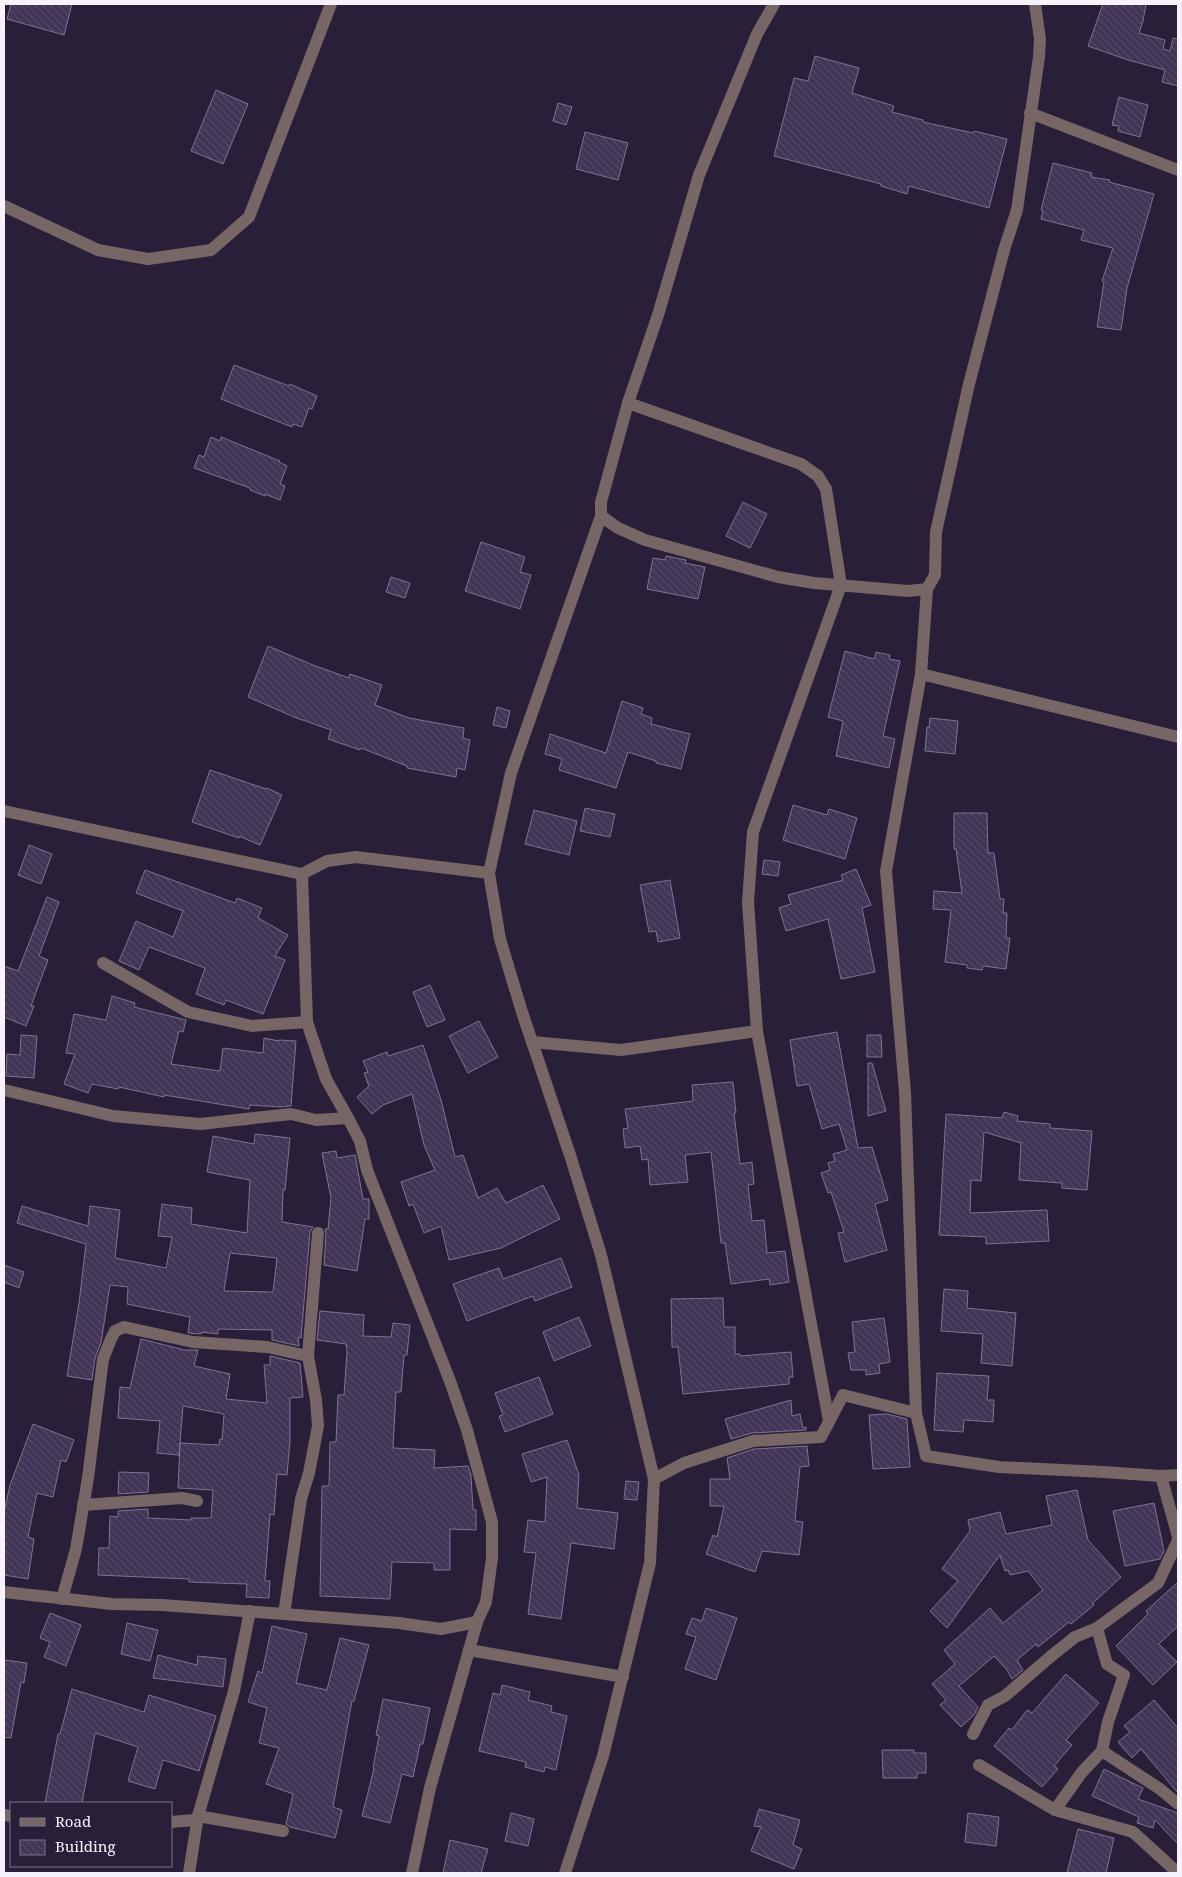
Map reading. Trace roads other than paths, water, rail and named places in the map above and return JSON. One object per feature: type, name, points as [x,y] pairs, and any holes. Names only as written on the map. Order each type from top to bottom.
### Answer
[{"type":"street","points":[[4,206],[98,250],[148,259],[211,250],[249,217],[331,4]]},
{"type":"street","points":[[565,1873],[603,1756],[650,1563],[654,1479],[600,1255],[570,1155],[500,939],[489,873],[511,773],[601,516],[602,502],[628,403],[658,315],[699,175],[757,34],[774,4]]},
{"type":"street","points":[[1035,4],[1040,39],[1017,210],[1004,250],[970,384],[936,532],[935,575],[927,589],[921,674],[886,870],[905,1092],[916,1413],[926,1456],[999,1467],[1161,1476],[1178,1475]]},
{"type":"street","points":[[1030,113],[1178,170]]},
{"type":"street","points":[[628,403],[801,464],[818,476],[826,489],[841,585],[753,832],[748,902],[757,1031],[829,1421]]},
{"type":"street","points":[[601,516],[618,528],[645,540],[778,577],[908,591],[927,589]]},
{"type":"street","points":[[921,674],[1178,737]]},
{"type":"street","points":[[4,812],[302,874],[327,861],[356,857],[489,873]]},
{"type":"street","points":[[302,874],[307,1022],[326,1079],[360,1141],[368,1170],[450,1381],[467,1430],[492,1522],[492,1558],[486,1602],[477,1622],[430,1788],[412,1873]]},
{"type":"street","points":[[103,963],[188,1012],[252,1026],[307,1022]]},
{"type":"street","points":[[532,1042],[621,1050],[757,1031]]},
{"type":"street","points":[[4,1090],[113,1116],[200,1124],[291,1114],[316,1120],[348,1118]]},
{"type":"street","points":[[284,1614],[301,1499],[309,1473],[318,1426],[316,1400],[308,1356],[318,1233]]},
{"type":"street","points":[[62,1599],[76,1549],[91,1460],[104,1360],[115,1331],[124,1327],[193,1342],[267,1347],[308,1356]]},
{"type":"street","points":[[654,1479],[684,1463],[753,1441],[821,1437],[843,1395],[916,1413]]},
{"type":"street","points":[[973,1734],[988,1705],[1005,1696],[1050,1656],[1075,1637],[1097,1628],[1158,1583],[1178,1539],[1161,1476]]},
{"type":"street","points":[[83,1505],[182,1498],[197,1501]]},
{"type":"street","points":[[4,1592],[112,1604],[162,1605],[250,1611],[441,1628],[477,1622]]},
{"type":"street","points":[[188,1873],[198,1816],[234,1691],[250,1611]]},
{"type":"street","points":[[1055,1810],[1082,1772],[1102,1751],[1108,1722],[1124,1674],[1107,1664],[1097,1628]]},
{"type":"street","points":[[469,1650],[623,1678]]},
{"type":"street","points":[[1102,1751],[1160,1789],[1178,1804]]},
{"type":"street","points":[[979,1764],[1055,1810],[1133,1832],[1178,1873]]},
{"type":"street","points":[[172,1822],[188,1821],[198,1816],[282,1830]]}]
